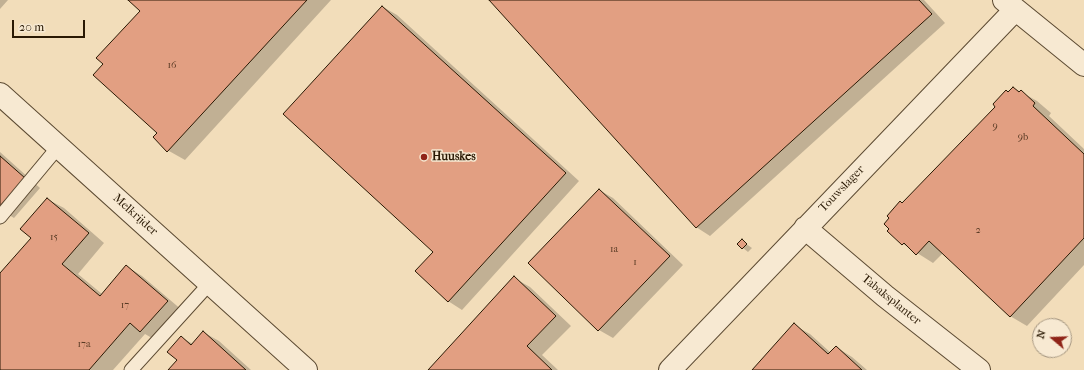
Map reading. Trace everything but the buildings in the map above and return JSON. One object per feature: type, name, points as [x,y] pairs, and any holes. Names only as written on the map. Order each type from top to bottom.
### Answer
[{"type":"street","points":[[1010,5],[1084,65]]},
{"type":"street","name":"Touwslager","points":[[670,370],[805,228],[1010,5]]},
{"type":"street","name":"Melkrijder","points":[[0,94],[306,370]]},
{"type":"street","name":"Tabaksplanter","points":[[805,228],[885,296],[979,370]]},
{"type":"lane","points":[[0,217],[59,146]]},
{"type":"lane","points":[[131,370],[210,283]]},
{"type":"place","name":"Huuskes","points":[[424,157]]}]
